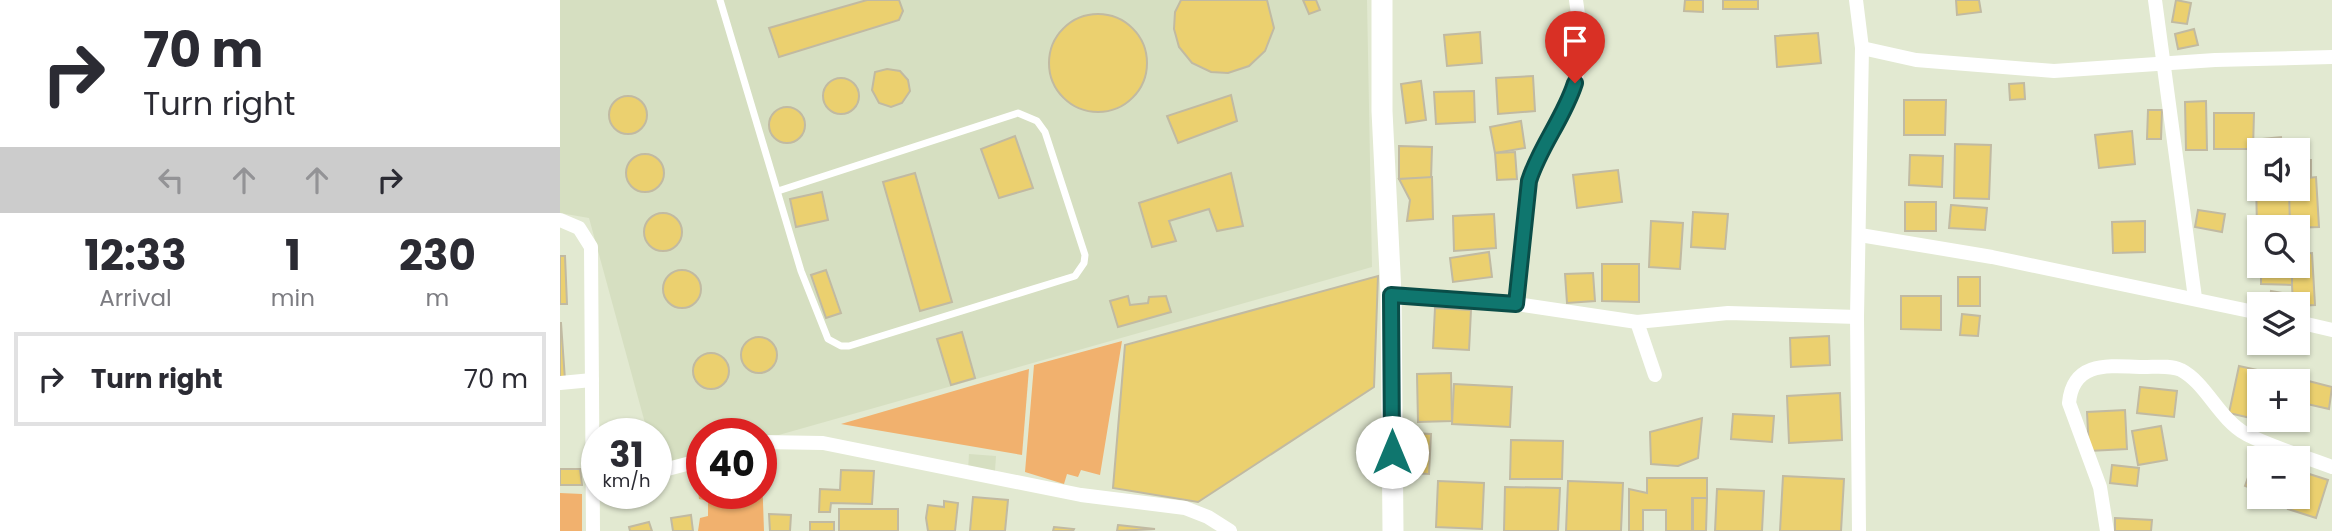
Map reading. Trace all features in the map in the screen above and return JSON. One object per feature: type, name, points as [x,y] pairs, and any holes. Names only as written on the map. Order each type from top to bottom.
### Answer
[{"type":"street","points":[[1382,0],[1382,111],[1391,295],[1393,531]]},
{"type":"street","points":[[1516,304],[1529,181],[1570,97],[1579,68],[1582,43],[1576,0]]},
{"type":"street","points":[[1856,0],[1861,48],[1857,317],[1859,531]]},
{"type":"street","points":[[2155,0],[2166,64],[2195,298]]},
{"type":"street","points":[[1861,48],[1916,60],[2054,71],[2332,57]]},
{"type":"street","points":[[560,220],[579,228],[591,247],[593,418]]},
{"type":"street","points":[[1860,235],[1992,257],[2247,310]]},
{"type":"street","points":[[1391,295],[1516,304],[1637,322],[1728,313],[1857,317]]},
{"type":"street","points":[[1637,322],[1655,375]]},
{"type":"street","points":[[2310,325],[2332,330]]},
{"type":"street","points":[[2106,531],[2100,487],[2069,404],[2070,390],[2076,379],[2101,366],[2170,367],[2181,370],[2225,417],[2247,434],[2332,467]]},
{"type":"street","points":[[560,383],[592,380]]},
{"type":"street","points":[[777,442],[823,443],[1081,495],[1185,508],[1208,517],[1230,531]]},
{"type":"street","points":[[593,531],[594,509]]},
{"type":"lane","points":[[720,0],[801,271],[828,339],[841,346],[1075,276],[1084,263],[1085,255],[1045,132],[1029,116],[1018,113],[778,191]]},
{"type":"shaded area","points":[[560,0],[1367,0],[1372,267],[777,435],[777,418],[686,418],[686,462],[672,466],[672,418],[644,418],[589,218],[560,213]]},
{"type":"shaded area","points":[[1122,341],[1100,475],[1081,470],[1078,477],[1067,474],[1064,484],[1025,472],[1034,365]]},
{"type":"shaded area","points":[[1029,369],[1022,455],[841,424]]},
{"type":"shaded area","points":[[969,454],[996,456],[995,471],[968,470]]},
{"type":"shaded area","points":[[560,493],[581,494],[582,531],[560,531]]},
{"type":"shaded area","points":[[708,509],[763,509],[764,531],[698,531],[700,518],[708,516]]},
{"type":"building","points":[[867,0],[899,0],[903,11],[899,20],[779,57],[769,28]]},
{"type":"building","points":[[1181,0],[1267,0],[1274,28],[1265,51],[1249,66],[1228,73],[1211,72],[1192,63],[1179,47],[1174,29],[1175,12]]},
{"type":"building","points":[[1303,0],[1316,0],[1320,10],[1309,14]]},
{"type":"building","points":[[1685,0],[1703,0],[1703,12],[1684,11]]},
{"type":"building","points":[[1723,0],[1758,0],[1758,9],[1723,9]]},
{"type":"building","points":[[1956,0],[1979,0],[1981,12],[1957,15]]},
{"type":"building","points":[[2176,0],[2191,3],[2187,24],[2172,22]]},
{"type":"building","points":[[1098,14],[1117,18],[1133,28],[1143,44],[1147,63],[1143,82],[1133,98],[1117,108],[1098,112],[1079,108],[1063,98],[1053,82],[1049,63],[1053,44],[1063,28],[1079,18]]},
{"type":"building","points":[[2194,29],[2198,45],[2178,49],[2175,34]]},
{"type":"building","points":[[1480,32],[1482,63],[1447,66],[1444,35]]},
{"type":"building","points":[[1818,33],[1821,63],[1777,67],[1775,36]]},
{"type":"building","points":[[887,69],[900,71],[908,80],[910,91],[902,103],[891,107],[879,103],[872,90],[875,72]]},
{"type":"building","points":[[1533,76],[1535,111],[1498,114],[1496,78]]},
{"type":"building","points":[[841,78],[854,83],[859,96],[854,109],[841,114],[828,109],[823,96],[828,83]]},
{"type":"building","points":[[1421,81],[1426,120],[1406,123],[1401,84]]},
{"type":"building","points":[[2024,83],[2025,99],[2010,100],[2009,84]]},
{"type":"building","points":[[1474,91],[1475,122],[1436,124],[1434,92]]},
{"type":"building","points":[[1231,95],[1237,121],[1178,143],[1167,116]]},
{"type":"building","points":[[628,96],[641,102],[647,115],[641,128],[628,134],[615,128],[609,115],[615,102]]},
{"type":"building","points":[[1904,100],[1946,100],[1945,135],[1904,135]]},
{"type":"building","points":[[2206,101],[2207,150],[2186,150],[2185,102]]},
{"type":"building","points":[[787,107],[800,112],[805,125],[800,138],[787,143],[774,138],[769,125],[774,112]]},
{"type":"building","points":[[2148,110],[2162,110],[2161,139],[2147,139]]},
{"type":"building","points":[[2214,113],[2254,113],[2253,138],[2247,138],[2247,149],[2214,149]]},
{"type":"building","points":[[1521,121],[1525,148],[1495,153],[1490,127]]},
{"type":"building","points":[[2132,131],[2135,164],[2099,168],[2095,135]]},
{"type":"building","points":[[1015,136],[1033,188],[999,198],[981,149]]},
{"type":"building","points":[[1955,144],[1991,145],[1989,199],[1954,198]]},
{"type":"building","points":[[1399,146],[1432,147],[1431,180],[1399,179]]},
{"type":"building","points":[[1515,152],[1517,179],[1497,180],[1495,153]]},
{"type":"building","points":[[645,154],[658,160],[664,173],[658,186],[645,192],[632,186],[626,173],[632,160]]},
{"type":"building","points":[[1910,155],[1943,156],[1942,187],[1909,185]]},
{"type":"building","points":[[1618,170],[1622,202],[1577,208],[1573,175]]},
{"type":"building","points":[[915,173],[952,302],[920,311],[883,182]]},
{"type":"building","points":[[1231,173],[1243,226],[1217,231],[1209,209],[1169,221],[1176,241],[1152,247],[1139,203]]},
{"type":"building","points":[[1432,177],[1433,219],[1407,221],[1410,200],[1399,179]]},
{"type":"building","points":[[2316,177],[2319,227],[2310,227],[2310,215],[2289,215],[2289,201],[2310,201],[2310,178]]},
{"type":"building","points":[[822,192],[828,220],[796,227],[790,199]]},
{"type":"building","points":[[2256,201],[2289,201],[2290,215],[2257,215]]},
{"type":"building","points":[[1905,202],[1936,202],[1936,231],[1905,231]]},
{"type":"building","points":[[1951,205],[1987,208],[1985,230],[1949,228]]},
{"type":"building","points":[[2198,210],[2225,214],[2222,232],[2195,227]]},
{"type":"building","points":[[1693,212],[1728,214],[1725,249],[1691,247]]},
{"type":"building","points":[[663,213],[676,219],[682,232],[676,245],[663,251],[650,245],[644,232],[650,219]]},
{"type":"building","points":[[1494,214],[1496,248],[1454,251],[1453,216]]},
{"type":"building","points":[[1651,221],[1683,223],[1680,269],[1649,267]]},
{"type":"building","points":[[2145,221],[2145,252],[2113,253],[2112,222]]},
{"type":"building","points":[[1489,252],[1492,277],[1453,282],[1450,258]]},
{"type":"building","points":[[2310,253],[2315,305],[2310,305],[2310,292],[2292,292],[2292,278],[2310,278]]},
{"type":"building","points":[[560,256],[565,256],[567,304],[560,304]]},
{"type":"building","points":[[1602,264],[1639,264],[1639,302],[1602,301]]},
{"type":"building","points":[[682,270],[695,276],[701,289],[695,302],[682,308],[669,302],[663,289],[669,276]]},
{"type":"building","points":[[826,270],[841,313],[826,318],[811,275]]},
{"type":"building","points":[[1593,273],[1595,301],[1567,303],[1565,274]]},
{"type":"building","points":[[1378,276],[1374,387],[1198,502],[1113,488],[1125,345]]},
{"type":"building","points":[[1958,277],[1980,277],[1980,306],[1958,306]]},
{"type":"building","points":[[2261,278],[2292,278],[2292,285],[2261,284]]},
{"type":"building","points":[[1128,296],[1130,305],[1148,303],[1149,297],[1166,296],[1171,312],[1118,327],[1110,301]]},
{"type":"building","points":[[1901,296],[1941,296],[1941,330],[1901,329]]},
{"type":"building","points":[[1435,308],[1471,310],[1469,350],[1433,348]]},
{"type":"building","points":[[1962,314],[1980,316],[1978,336],[1960,335]]},
{"type":"building","points":[[561,323],[565,380],[560,380]]},
{"type":"building","points":[[962,332],[975,378],[951,385],[937,339]]},
{"type":"building","points":[[1829,336],[1830,365],[1791,367],[1790,338]]},
{"type":"building","points":[[759,337],[772,342],[777,355],[772,368],[759,373],[746,368],[741,355],[746,342]]},
{"type":"building","points":[[711,353],[724,358],[729,371],[724,384],[711,389],[698,384],[693,371],[698,358]]},
{"type":"building","points":[[2239,366],[2253,369],[2247,369],[2247,417],[2229,413]]},
{"type":"building","points":[[1451,373],[1452,421],[1418,422],[1417,374]]},
{"type":"building","points":[[2310,381],[2332,387],[2329,409],[2310,405]]},
{"type":"building","points":[[1454,384],[1512,387],[1510,427],[1452,424]]},
{"type":"building","points":[[2140,387],[2177,391],[2174,417],[2137,413]]},
{"type":"building","points":[[1840,393],[1842,440],[1789,443],[1787,396]]},
{"type":"building","points":[[2125,410],[2127,449],[2089,451],[2087,412]]},
{"type":"building","points":[[1733,414],[1774,416],[1772,442],[1731,439]]},
{"type":"building","points":[[1702,418],[1698,458],[1678,466],[1651,464],[1650,432]]},
{"type":"building","points":[[2161,426],[2167,460],[2138,465],[2132,431]]},
{"type":"building","points":[[1410,433],[1431,434],[1429,474],[1408,473]]},
{"type":"building","points":[[1511,440],[1563,441],[1562,479],[1510,479]]},
{"type":"building","points":[[2112,465],[2139,468],[2137,486],[2110,483]]},
{"type":"building","points":[[560,469],[580,469],[581,485],[560,485]]},
{"type":"building","points":[[841,470],[874,471],[872,504],[831,503],[830,512],[819,512],[820,489],[840,490]]},
{"type":"building","points":[[2310,474],[2328,480],[2316,518],[2288,509],[2310,509]]},
{"type":"building","points":[[1783,476],[1844,479],[1841,531],[1780,531]]},
{"type":"building","points":[[1647,478],[1707,478],[1707,498],[1692,498],[1692,531],[1666,531],[1666,510],[1643,510],[1643,531],[1629,531],[1629,489],[1647,493]]},
{"type":"building","points":[[1438,481],[1484,483],[1482,529],[1436,527]]},
{"type":"building","points":[[1568,481],[1623,483],[1621,531],[1566,531]]},
{"type":"building","points":[[1505,487],[1560,488],[1558,531],[1504,531]]},
{"type":"building","points":[[1717,489],[1764,491],[1762,531],[1715,531]]},
{"type":"building","points":[[973,497],[1008,500],[1005,531],[970,531]]},
{"type":"building","points":[[1693,498],[1707,498],[1706,531],[1693,531]]},
{"type":"building","points":[[944,501],[958,503],[955,531],[928,531],[928,505],[944,507]]},
{"type":"building","points":[[839,509],[898,509],[898,531],[839,531]]},
{"type":"building","points":[[769,514],[791,515],[790,531],[770,531]]},
{"type":"building","points":[[691,515],[693,531],[673,531],[671,518]]},
{"type":"building","points":[[2115,518],[2152,520],[2151,531],[2115,531]]},
{"type":"building","points":[[649,522],[652,531],[630,531],[629,527]]},
{"type":"building","points":[[810,522],[834,522],[834,531],[810,531]]},
{"type":"building","points":[[1118,525],[1155,529],[1117,531]]},
{"type":"building","points":[[1054,527],[1074,529],[1053,531]]},
{"type":"route","points":[[1392,452],[1391,295],[1516,304],[1522,221],[1529,181],[1534,166],[1557,127],[1575,83]]}]
